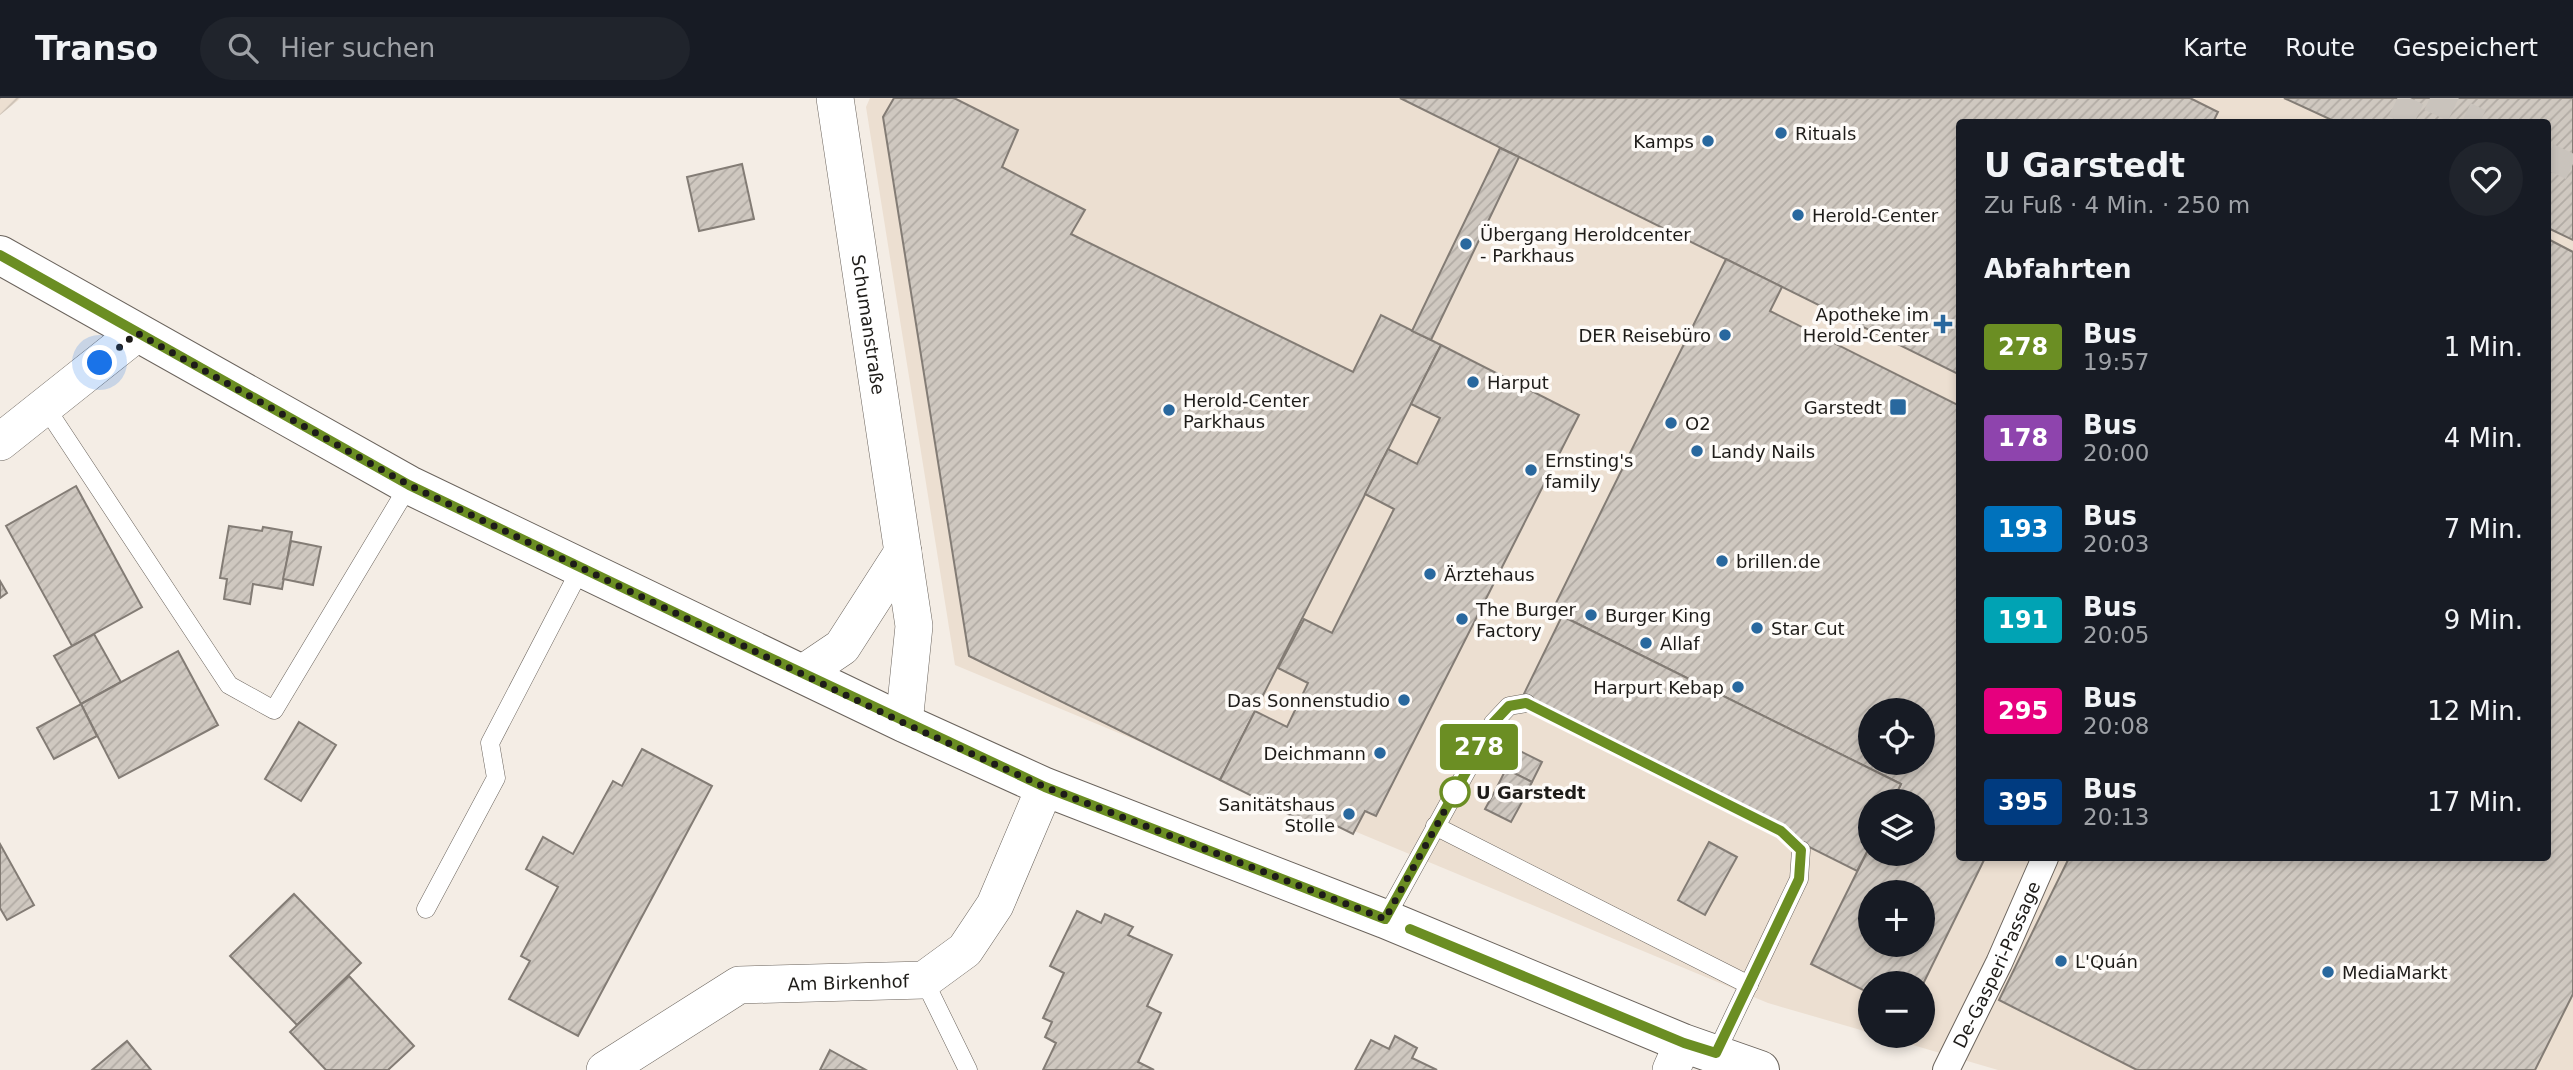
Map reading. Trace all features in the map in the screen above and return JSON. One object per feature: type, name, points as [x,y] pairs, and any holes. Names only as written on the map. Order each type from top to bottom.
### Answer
[{"type":"street","name":"Schumanstraße","points":[[835,98],[914,626],[904,723]]},
{"type":"street","points":[[0,255],[409,485],[904,723],[1045,787],[1385,919],[1690,1055],[1759,1070]]},
{"type":"street","points":[[0,442],[137,333]]},
{"type":"street","points":[[802,674],[842,648],[903,552]]},
{"type":"street","name":"Am Birkenhof","points":[[605,1070],[738,985],[924,980],[965,950],[995,905],[1045,787]]},
{"type":"street","name":"De-Gasperi-Passage","points":[[1946,1070],[1999,963],[2045,861]]},
{"type":"lane","points":[[46,408],[229,685],[274,710],[409,485]]},
{"type":"lane","points":[[426,909],[496,778],[490,743],[581,568]]},
{"type":"lane","points":[[1385,919],[1493,723],[1509,706],[1526,703]]},
{"type":"lane","points":[[1436,826],[1749,985]]},
{"type":"lane","points":[[1690,1055],[1749,985],[1799,879],[1801,850]]},
{"type":"lane","points":[[924,980],[968,1070]]},
{"type":"shaded area","points":[[0,98],[21,98],[0,115]]},
{"type":"shaded area","points":[[870,98],[2573,98],[2573,1070],[1998,1070],[1923,1048],[1935,1048],[1935,971],[1858,971],[1858,1029],[1768,1003],[955,665],[866,107]]},
{"type":"building","name":"Herold-Center Parkhaus","points":[[894,98],[954,98],[1018,130],[1002,167],[1085,210],[1071,234],[1353,372],[1381,315],[1441,345],[1220,780],[969,656],[883,117]]},
{"type":"building","name":"Herold-Center","points":[[1400,98],[2190,98],[2218,112],[2214,119],[1956,119],[1956,373]]},
{"type":"building","points":[[2284,98],[2573,98],[2573,240],[2551,229],[2551,119],[2330,119]]},
{"type":"building","name":"Übergang Heroldcenter - Parkhaus","points":[[1500,148],[1519,157],[1431,340],[1412,331]]},
{"type":"building","points":[[742,164],[754,219],[699,231],[687,177]]},
{"type":"building","points":[[2551,241],[2573,252],[2573,994],[2535,1070],[2137,1070],[1999,1000],[2068,861],[2551,861]]},
{"type":"building","points":[[1726,259],[1782,287],[1770,311],[1956,404],[1956,861],[1984,861],[1929,971],[1858,971],[1858,988],[1811,964],[1860,866],[1935,866],[1935,789],[1898,789],[1901,784],[1883,775],[1935,775],[1935,698],[1858,698],[1858,763],[1552,611]]},
{"type":"building","name":"Ärztehaus","points":[[1441,345],[1579,415],[1376,816],[1365,811],[1353,834],[1331,823],[1326,833],[1220,780],[1255,711],[1287,727],[1308,683],[1278,668],[1304,619],[1332,633],[1394,509],[1365,494],[1388,449],[1417,464],[1440,418],[1411,404]]},
{"type":"building","points":[[76,486],[142,607],[72,646],[6,526]]},
{"type":"building","points":[[229,526],[262,531],[263,527],[292,532],[282,589],[253,584],[250,604],[224,599],[227,579],[220,578]]},
{"type":"building","points":[[291,541],[321,547],[313,585],[283,579]]},
{"type":"building","points":[[0,581],[7,593],[0,598]]},
{"type":"building","points":[[1562,616],[1858,763],[1858,775],[1883,775],[1901,784],[1898,789],[1858,789],[1860,866],[1857,871],[1520,702]]},
{"type":"building","points":[[94,634],[121,682],[81,704],[54,656]]},
{"type":"building","points":[[178,651],[218,725],[119,778],[81,704]]},
{"type":"building","points":[[81,704],[97,736],[54,759],[37,728]]},
{"type":"building","points":[[299,722],[336,745],[301,801],[265,779]]},
{"type":"building","points":[[642,749],[712,786],[578,1036],[509,999],[530,961],[521,956],[558,887],[526,869],[543,837],[573,854],[613,781],[622,786]]},
{"type":"building","points":[[1516,749],[1542,762],[1532,782],[1506,769]]},
{"type":"building","points":[[1506,769],[1532,782],[1522,802],[1496,789]]},
{"type":"building","points":[[1496,789],[1522,802],[1511,822],[1485,809]]},
{"type":"building","points":[[1709,842],[1737,857],[1705,915],[1678,900]]},
{"type":"building","points":[[0,844],[34,905],[7,920],[0,908]]},
{"type":"building","points":[[294,894],[361,963],[297,1025],[230,956]]},
{"type":"building","points":[[1077,911],[1101,923],[1105,914],[1133,927],[1128,935],[1172,955],[1147,1006],[1161,1013],[1138,1062],[1154,1070],[1043,1070],[1056,1043],[1045,1037],[1052,1022],[1043,1018],[1064,973],[1050,966]]},
{"type":"building","points":[[349,976],[414,1046],[388,1070],[326,1070],[290,1032]]},
{"type":"building","points":[[1395,1036],[1417,1048],[1412,1058],[1437,1070],[1355,1070],[1371,1040],[1389,1049]]},
{"type":"building","points":[[127,1041],[151,1070],[92,1070]]},
{"type":"building","points":[[830,1050],[866,1070],[820,1070]]},
{"type":"tunnel","points":[[2402,119],[2412,98]]},
{"type":"tunnel","points":[[2430,98],[2474,119]]},
{"type":"tunnel","points":[[2551,157],[2573,168]]},
{"type":"bus line","name":"278","points":[[0,255],[409,485],[904,723],[1045,787],[1385,919],[1493,723],[1509,706],[1526,703],[1781,831],[1801,850],[1799,879],[1716,1053],[1684,1043],[1410,929]]},
{"type":"place","name":"Rituals","points":[[1781,133]]},
{"type":"place","name":"Kamps","points":[[1708,141]]},
{"type":"place","name":"Herold-Center","points":[[1798,215]]},
{"type":"place","name":"Übergang Heroldcenter - Parkhaus","points":[[1466,244]]},
{"type":"place","name":"Apotheke im Herold-Center","points":[[1943,324]]},
{"type":"place","name":"DER Reisebüro","points":[[1725,335]]},
{"type":"place","name":"Harput","points":[[1473,382]]},
{"type":"place","name":"Garstedt","points":[[1898,407]]},
{"type":"place","name":"Herold-Center Parkhaus","points":[[1169,410]]},
{"type":"place","name":"O2","points":[[1671,423]]},
{"type":"place","name":"Landy Nails","points":[[1697,451]]},
{"type":"place","name":"Ernsting's family","points":[[1531,470]]},
{"type":"place","name":"brillen.de","points":[[1722,561]]},
{"type":"place","name":"Ärztehaus","points":[[1430,574]]},
{"type":"place","name":"Burger King","points":[[1591,615]]},
{"type":"place","name":"The Burger Factory","points":[[1462,619]]},
{"type":"place","name":"Star Cut","points":[[1757,628]]},
{"type":"place","name":"Allaf","points":[[1646,643]]},
{"type":"place","name":"Harpurt Kebap","points":[[1738,687]]},
{"type":"place","name":"Das Sonnenstudio","points":[[1404,700]]},
{"type":"place","name":"Deichmann","points":[[1380,753]]},
{"type":"place","name":"U Garstedt","points":[[1455,792]]},
{"type":"place","name":"Sanitätshaus Stolle","points":[[1349,814]]},
{"type":"place","name":"L'Quán","points":[[2061,961]]},
{"type":"place","name":"MediaMarkt","points":[[2328,972]]},
{"type":"route","points":[[100,363],[137,333],[409,485],[904,723],[1045,787],[1385,919],[1455,792]]}]
